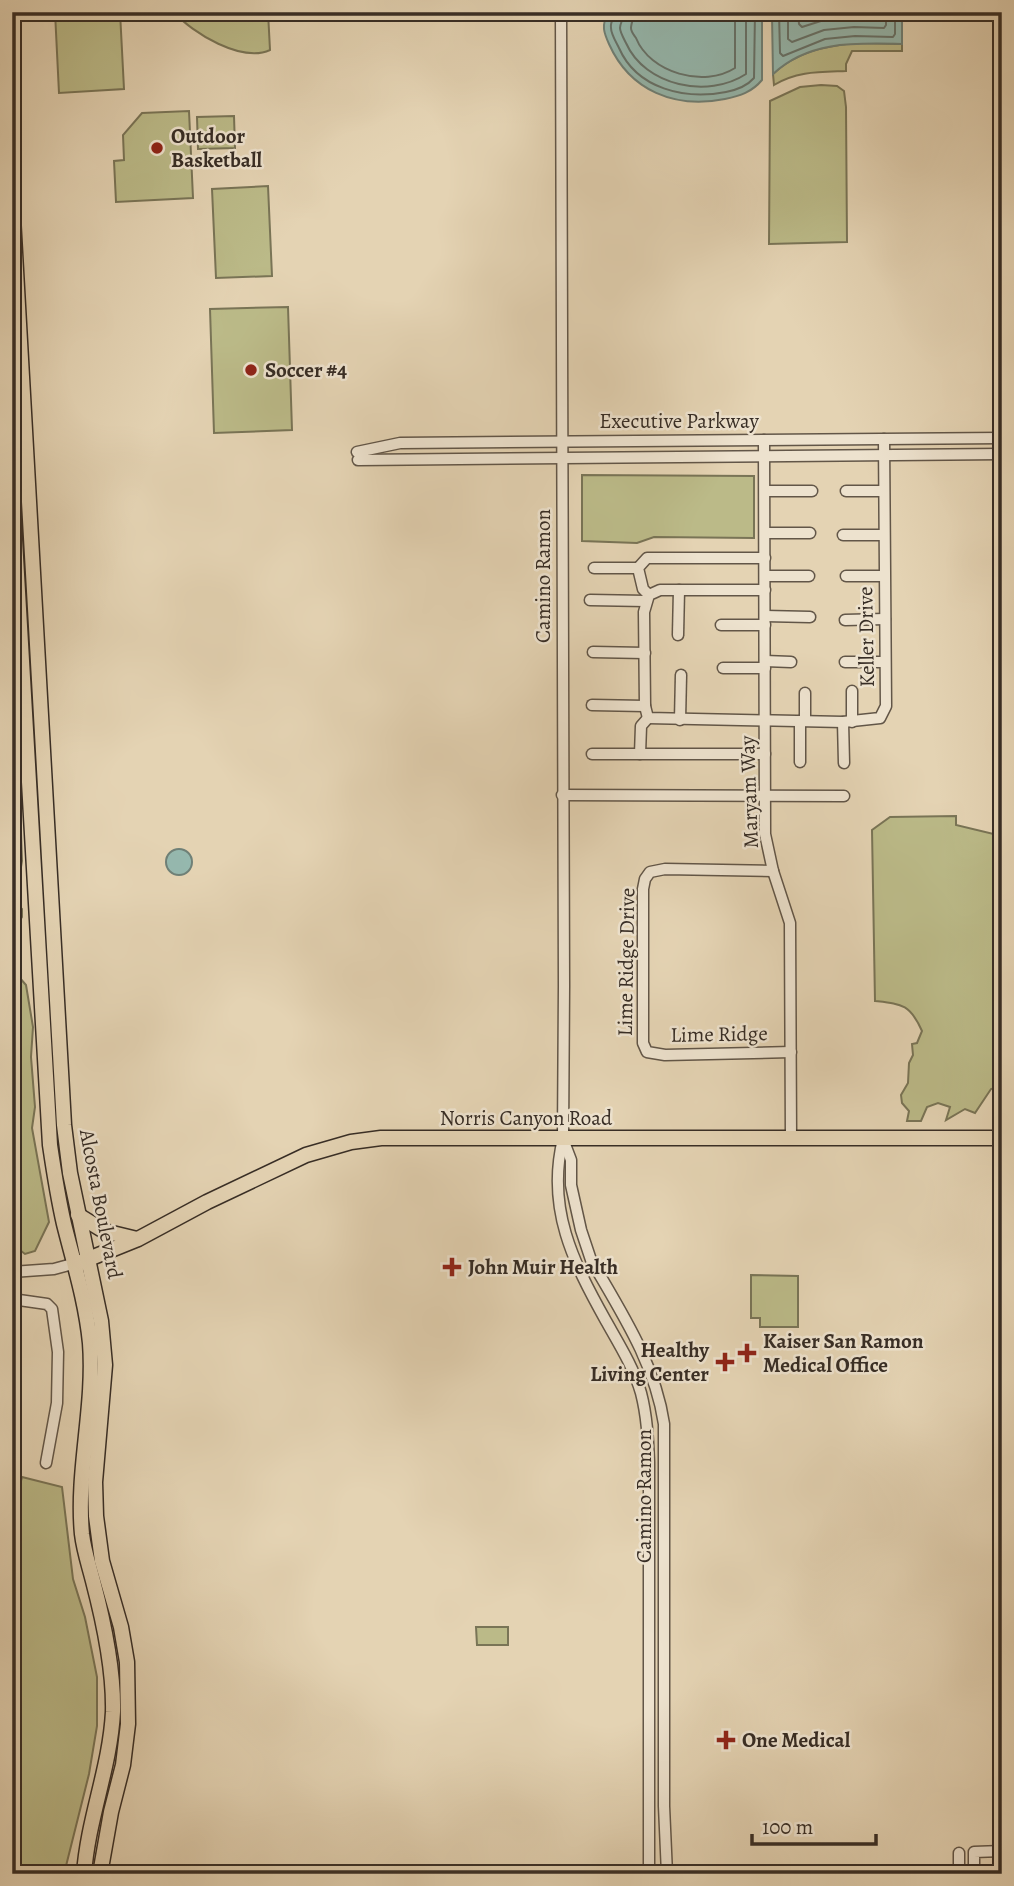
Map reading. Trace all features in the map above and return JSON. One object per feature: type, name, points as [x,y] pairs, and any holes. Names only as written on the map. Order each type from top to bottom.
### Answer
[{"type":"main road","name":"Alcosta Boulevard","points":[[13,208],[64,1125],[69,1173],[78,1215],[90,1345],[90,1384],[80,1518],[84,1552],[107,1650],[113,1701],[109,1753],[89,1830],[84,1874]]},
{"type":"main road","name":"Alcosta Boulevard","points":[[12,488],[50,1145],[65,1226],[83,1261],[101,1321],[105,1365],[94,1482],[96,1516],[102,1561],[121,1627],[127,1662],[128,1724],[123,1765],[100,1874]]},
{"type":"main road","name":"Norris Canyon Road","points":[[83,1261],[138,1239],[219,1196],[319,1149],[380,1138],[1002,1138]]},
{"type":"main road","points":[[78,1215],[104,1231],[138,1239]]},
{"type":"street","name":"Camino Ramon","points":[[561,12],[563,1139],[557,1162],[557,1198],[565,1233],[580,1273],[630,1363],[641,1393],[647,1424],[649,1874]]},
{"type":"street","name":"Executive Parkway","points":[[1002,438],[400,443],[358,456],[1002,454]]},
{"type":"street","name":"Keller Drive","points":[[648,718],[847,722],[874,719],[883,713],[886,706],[884,439]]},
{"type":"street","name":"Maryam Way","points":[[764,440],[765,834],[790,923],[790,1138]]},
{"type":"street","points":[[862,440],[862,455]]},
{"type":"street","points":[[765,491],[812,491]]},
{"type":"street","points":[[846,491],[883,491]]},
{"type":"street","points":[[765,533],[810,533]]},
{"type":"street","points":[[842,535],[884,535]]},
{"type":"street","points":[[594,568],[638,568],[648,558],[656,557],[765,558]]},
{"type":"street","points":[[638,568],[648,598],[645,653],[645,706],[648,718],[641,726],[640,754]]},
{"type":"street","points":[[765,576],[809,576]]},
{"type":"street","points":[[846,576],[884,576]]},
{"type":"street","points":[[590,600],[648,598],[660,590],[765,590]]},
{"type":"street","points":[[678,635],[679,590]]},
{"type":"street","points":[[721,625],[810,617]]},
{"type":"street","points":[[845,620],[885,619]]},
{"type":"street","points":[[593,652],[645,653]]},
{"type":"street","points":[[723,668],[791,662]]},
{"type":"street","points":[[845,662],[885,662]]},
{"type":"street","points":[[680,720],[681,675]]},
{"type":"street","points":[[844,763],[852,691]]},
{"type":"street","points":[[800,762],[805,693]]},
{"type":"street","points":[[592,705],[645,706]]},
{"type":"street","points":[[592,754],[765,754]]},
{"type":"street","points":[[562,795],[844,796]]},
{"type":"street","name":"Lime Ridge Drive","points":[[647,1052],[643,1043],[642,940],[645,879],[650,872],[665,869],[773,870]]},
{"type":"street","name":"Lime Ridge","points":[[647,1052],[696,1055],[792,1052]]},
{"type":"street","name":"Camino Ramon","points":[[563,1139],[571,1160],[571,1185],[585,1243],[648,1365],[661,1404],[664,1424],[664,1806],[667,1874]]},
{"type":"street","points":[[12,1272],[54,1269],[83,1261]]},
{"type":"street","points":[[12,1299],[47,1304],[52,1309],[58,1352],[57,1404],[46,1463]]},
{"type":"street","points":[[974,1874],[974,1852],[1002,1851]]},
{"type":"street","points":[[959,1853],[959,1874]]},
{"type":"shaded area","points":[[55,12],[120,12],[124,89],[59,93]]},
{"type":"shaded area","points":[[174,12],[268,12],[270,50],[246,53],[218,44],[193,29]]},
{"type":"shaded area","points":[[855,43],[902,44],[902,51],[852,51],[846,71],[800,75],[774,85],[773,74],[791,60],[822,48]]},
{"type":"shaded area","points":[[837,86],[844,91],[847,242],[769,244],[770,101],[800,87]]},
{"type":"shaded area","name":"Outdoor Basketball","points":[[189,111],[193,198],[116,202],[114,161],[124,160],[123,135],[142,113]]},
{"type":"shaded area","points":[[234,116],[235,148],[198,149],[197,117]]},
{"type":"shaded area","points":[[268,186],[272,276],[216,278],[212,189]]},
{"type":"shaded area","name":"Soccer #4","points":[[288,307],[292,430],[214,433],[210,309]]},
{"type":"shaded area","points":[[582,475],[754,476],[754,538],[654,537],[637,543],[582,541]]},
{"type":"shaded area","points":[[12,687],[22,861],[15,903],[22,909],[22,917],[12,934]]},
{"type":"shaded area","points":[[956,816],[956,825],[1002,836],[1002,1086],[991,1089],[975,1113],[965,1109],[946,1120],[950,1107],[938,1103],[927,1107],[921,1121],[907,1121],[909,1111],[902,1103],[901,1095],[908,1083],[909,1063],[913,1055],[912,1044],[917,1043],[922,1031],[909,1010],[892,1003],[875,1001],[872,830],[890,817]]},
{"type":"shaded area","points":[[12,969],[26,985],[33,1027],[31,1057],[35,1107],[32,1128],[49,1222],[35,1251],[25,1254],[12,1244]]},
{"type":"shaded area","points":[[751,1275],[798,1276],[798,1327],[760,1327],[760,1318],[751,1318]]},
{"type":"shaded area","points":[[22,1477],[62,1487],[73,1579],[85,1617],[97,1677],[97,1726],[89,1774],[64,1874],[12,1874],[12,1689],[16,1672],[12,1665],[12,1516]]},
{"type":"shaded area","points":[[476,1627],[508,1627],[508,1645],[477,1645]]},
{"type":"water","points":[[902,13],[902,44],[851,44],[818,49],[787,63],[773,74],[772,15]]},
{"type":"water","points":[[608,14],[762,15],[762,80],[741,95],[725,99],[689,101],[656,93],[629,74],[618,60],[605,33],[604,22]]},
{"type":"water","points":[[179,849],[188,853],[192,862],[188,871],[179,875],[170,871],[166,862],[170,853]]},
{"type":"place","name":"Outdoor Basketball","points":[[157,148]]},
{"type":"place","name":"Soccer #4","points":[[251,370]]},
{"type":"place","name":"John Muir Health","points":[[452,1267]]},
{"type":"place","name":"Kaiser San Ramon Medical Office","points":[[747,1353]]},
{"type":"place","name":"Healthy Living Center","points":[[725,1362]]},
{"type":"place","name":"One Medical","points":[[726,1740]]}]
